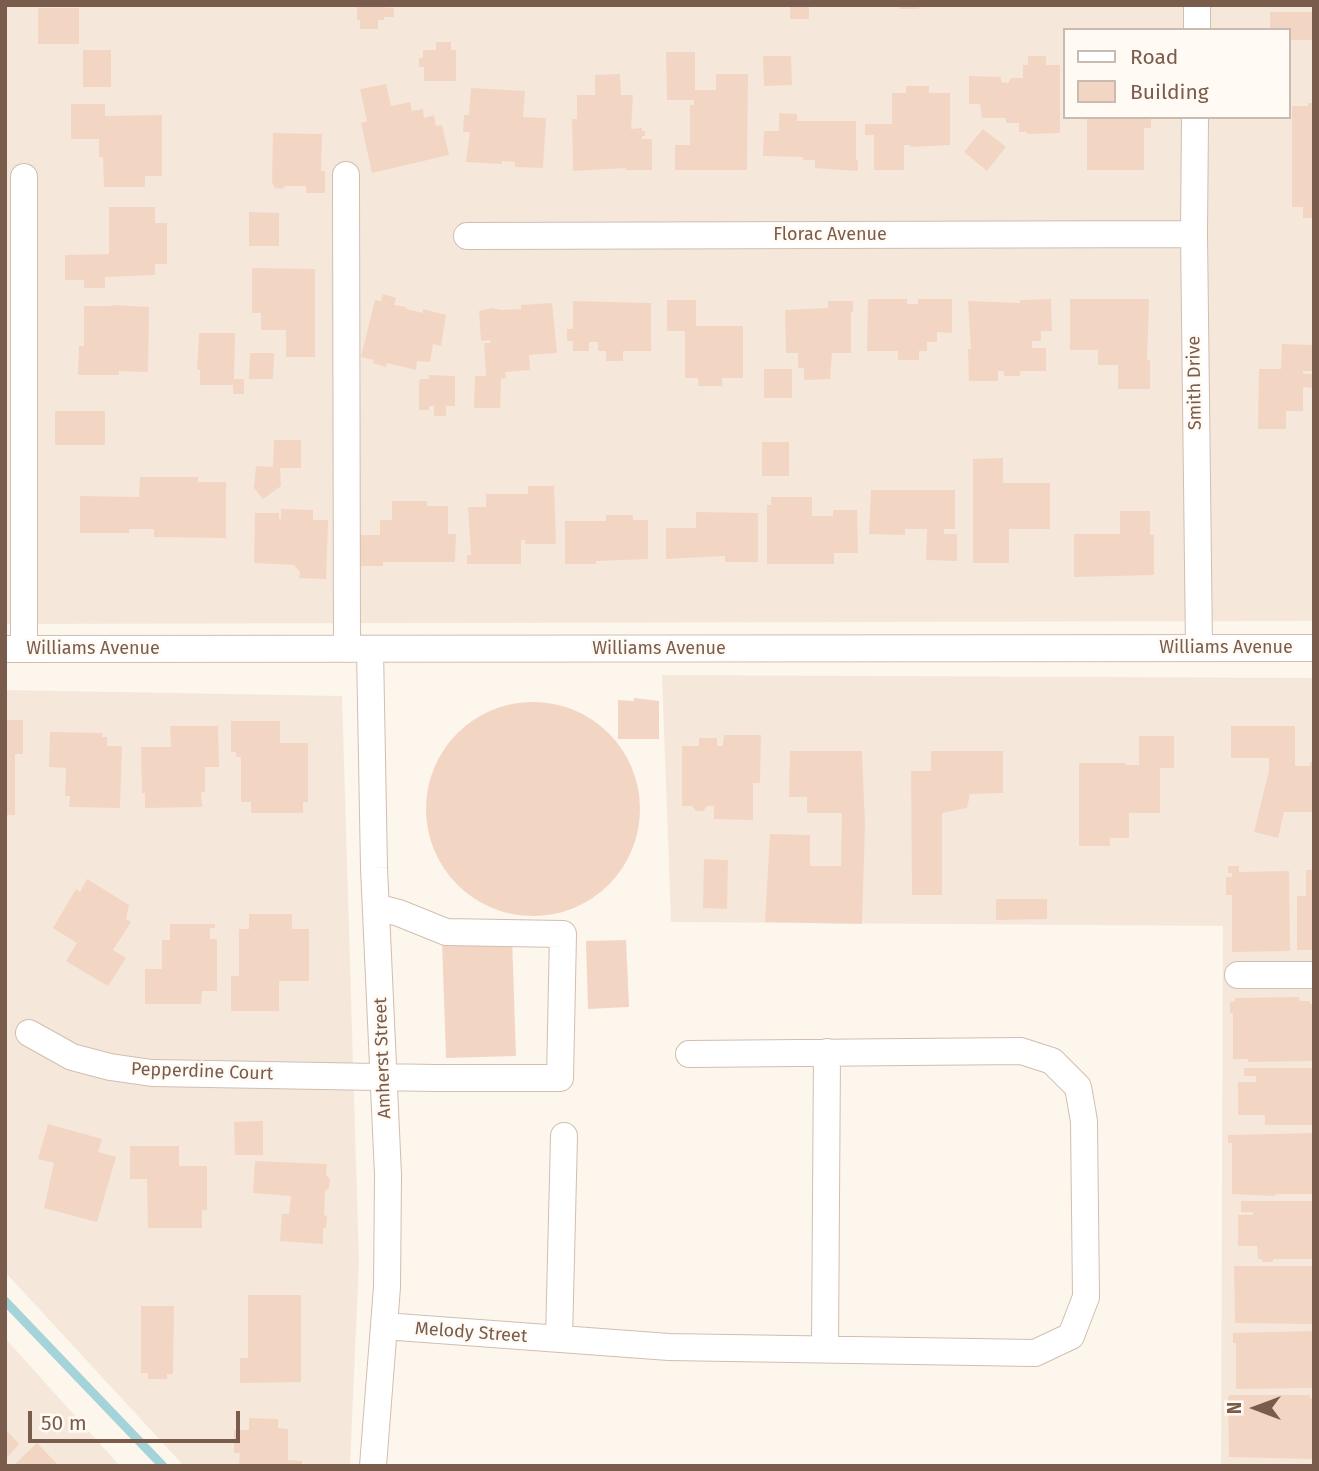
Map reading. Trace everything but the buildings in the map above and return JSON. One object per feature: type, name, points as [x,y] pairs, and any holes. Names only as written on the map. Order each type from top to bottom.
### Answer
[{"type":"street","points":[[1197,5],[1197,28]]},
{"type":"street","name":"Smith Drive","points":[[1195,119],[1199,648]]},
{"type":"street","name":"Amherst Street","points":[[346,175],[358,649],[376,907],[388,1174],[387,1287],[373,1466]]},
{"type":"street","points":[[14,649],[24,177]]},
{"type":"street","name":"Florac Avenue","points":[[467,236],[1194,234]]},
{"type":"street","name":"Williams Avenue","points":[[14,649],[1314,648]]},
{"type":"street","name":"Pepperdine Court","points":[[29,1033],[72,1057],[110,1067],[152,1073],[560,1078],[563,934],[446,932],[376,907]]},
{"type":"street","points":[[1238,975],[1314,975]]},
{"type":"street","name":"Melody Street","points":[[384,1326],[669,1347],[1035,1353],[1071,1336],[1086,1297],[1084,1121],[1078,1087],[1052,1061],[1021,1051],[689,1054]]},
{"type":"street","points":[[825,1349],[827,1052]]},
{"type":"street","points":[[559,1339],[564,1136]]},
{"type":"shaded area","points":[[5,5],[1314,5],[1314,621],[5,624]]},
{"type":"shaded area","points":[[662,675],[1314,678],[1314,1466],[1221,1466],[1223,926],[671,922]]},
{"type":"shaded area","points":[[5,690],[342,696],[359,1262],[350,1466],[184,1466],[5,1272]]},
{"type":"shaded area","points":[[5,1338],[120,1466],[5,1466]]},
{"type":"waterway","points":[[5,1301],[163,1466]]}]
